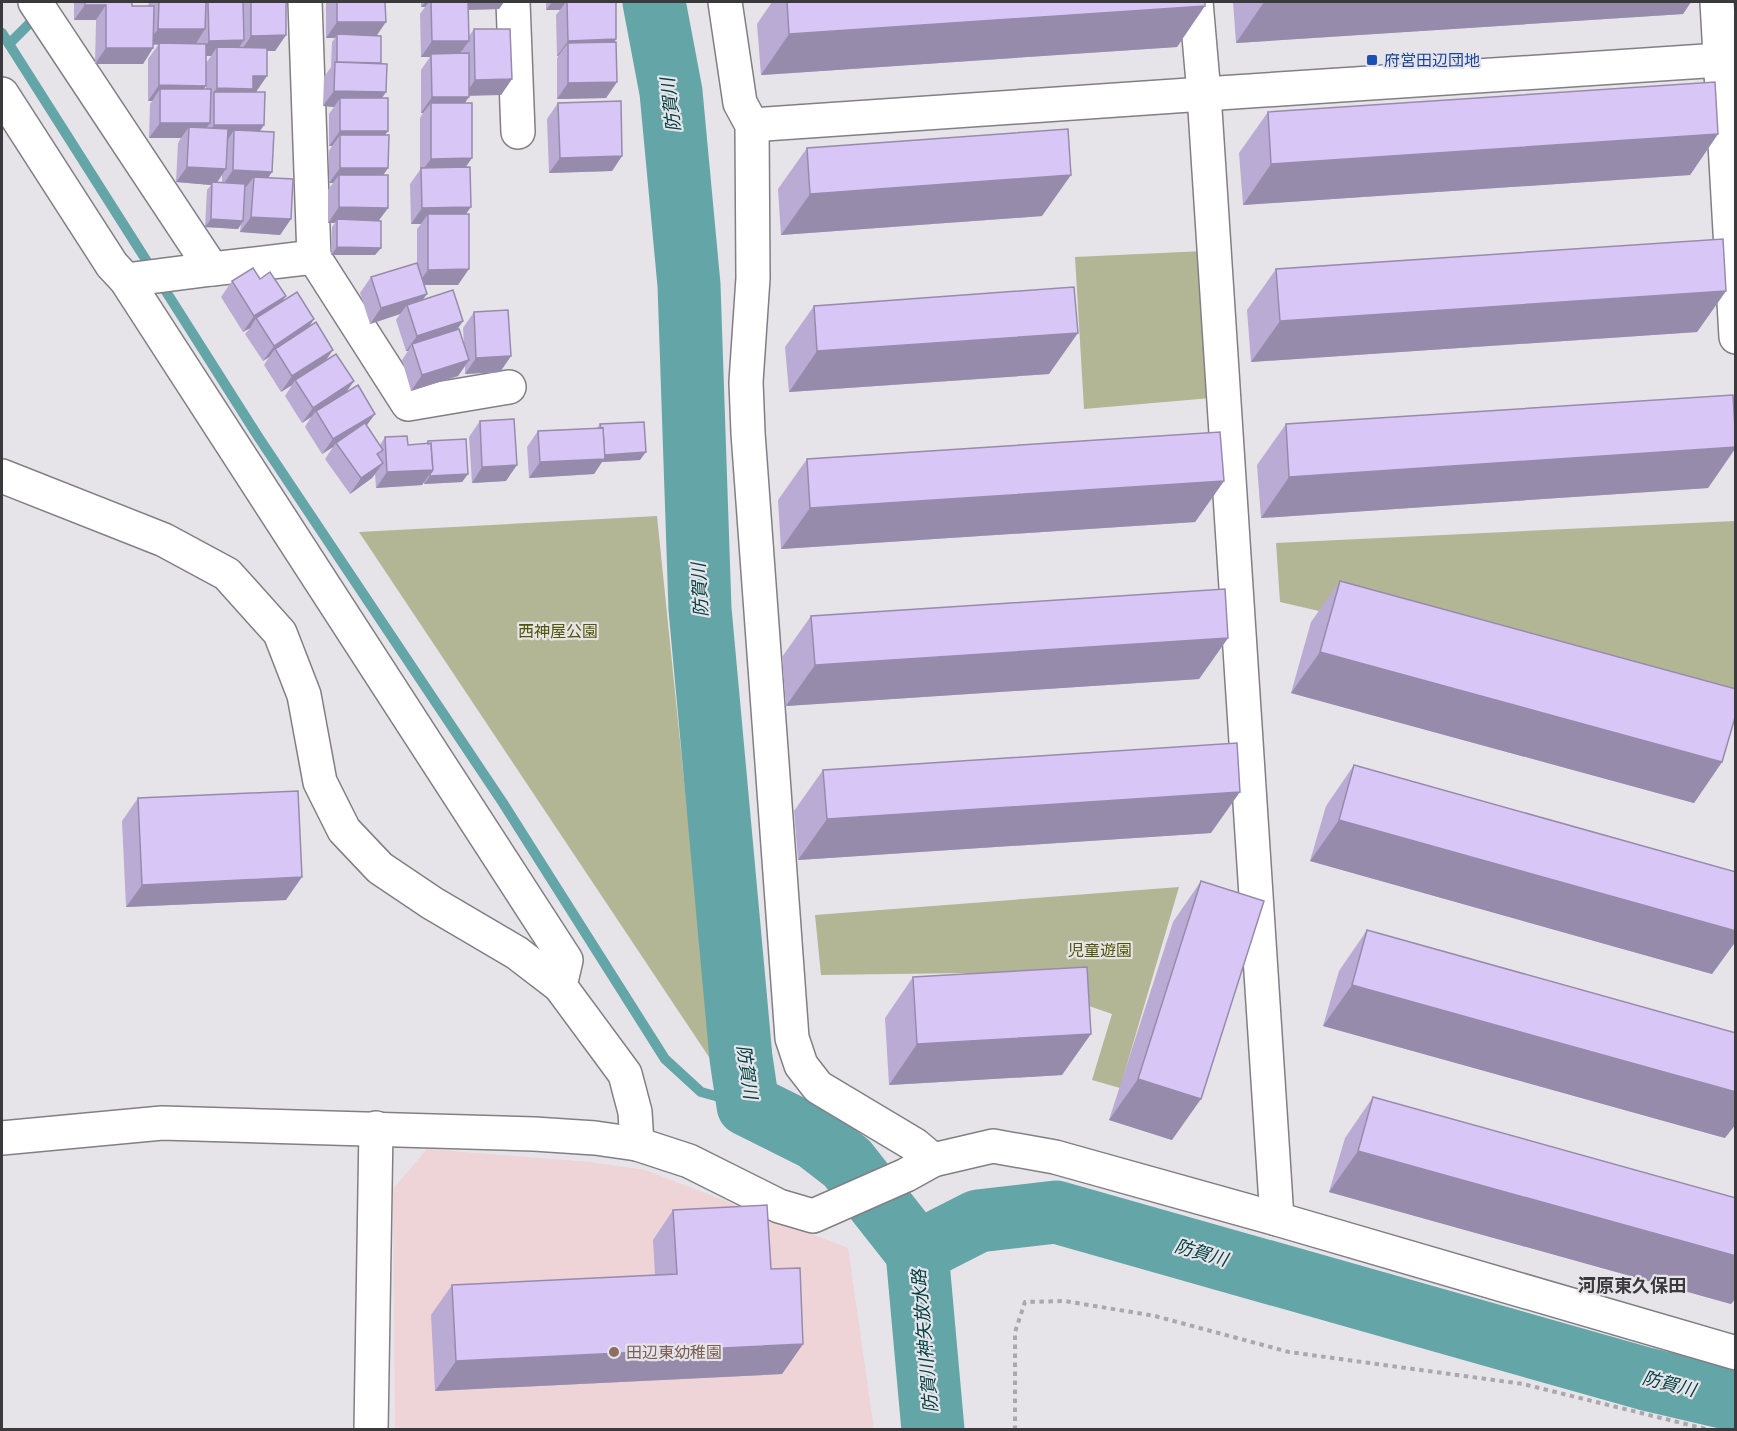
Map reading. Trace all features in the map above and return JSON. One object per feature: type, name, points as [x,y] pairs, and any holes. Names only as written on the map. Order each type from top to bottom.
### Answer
[{"type":"street","points":[[35,2],[212,269]]},
{"type":"street","points":[[305,2],[314,257],[408,404],[509,387]]},
{"type":"street","points":[[513,2],[518,132]]},
{"type":"street","points":[[725,2],[740,103],[752,125],[753,278],[746,382],[747,433],[792,1038],[801,1065],[818,1087],[915,1145],[919,1168]]},
{"type":"street","points":[[1196,2],[1204,94],[1277,1220]]},
{"type":"street","points":[[1717,2],[1736,337]]},
{"type":"street","points":[[752,125],[1720,60]]},
{"type":"street","points":[[2,94],[112,265],[126,280],[566,960],[560,986]]},
{"type":"street","points":[[126,280],[314,257]]},
{"type":"street","points":[[2,476],[164,540],[227,574],[280,633],[304,695],[320,782],[344,830],[380,868],[432,903],[517,953],[560,986],[625,1074],[635,1112],[637,1144]]},
{"type":"street","points":[[2,1138],[162,1123],[376,1128],[595,1138],[637,1144],[689,1161],[779,1206],[813,1216],[919,1168],[993,1146],[1055,1157],[1736,1353]]},
{"type":"street","points":[[371,1430],[376,1128]]},
{"type":"path","points":[[1015,1430],[1015,1332],[1024,1302],[1065,1300],[1155,1316],[1289,1352],[1522,1384],[1710,1430]]},
{"type":"shaded area","points":[[427,1149],[589,1162],[645,1170],[848,1248],[874,1429],[395,1429],[393,1189]]},
{"type":"green space","points":[[1204,251],[1211,398],[1084,409],[1075,257]]},
{"type":"green space","name":"西神屋公園","points":[[657,516],[713,1063],[359,532]]},
{"type":"green space","points":[[1735,521],[1735,707],[1280,602],[1276,543]]},
{"type":"green space","name":"児童遊園","points":[[1179,887],[1120,1088],[1092,1080],[1112,1014],[1066,998],[965,1002],[966,973],[821,975],[815,915]]},
{"type":"building","points":[[85,2],[132,2],[132,6],[154,6],[153,48],[106,48],[106,5],[85,5]]},
{"type":"building","points":[[159,2],[206,2],[205,29],[158,29]]},
{"type":"building","points":[[208,2],[243,2],[244,40],[209,41]]},
{"type":"building","points":[[251,2],[286,2],[286,35],[251,36]]},
{"type":"building","points":[[337,2],[385,2],[386,22],[337,22]]},
{"type":"building","points":[[431,2],[468,2],[469,41],[432,41]]},
{"type":"building","points":[[567,2],[616,2],[616,39],[568,41]]},
{"type":"building","points":[[787,2],[1205,2],[1205,6],[789,34]]},
{"type":"building","points":[[474,29],[510,29],[512,79],[475,80]]},
{"type":"building","points":[[337,34],[381,36],[381,63],[337,62]]},
{"type":"building","points":[[616,42],[617,82],[568,83],[568,43]]},
{"type":"building","points":[[159,43],[206,44],[206,86],[159,85]]},
{"type":"building","points":[[217,47],[267,48],[267,76],[253,76],[253,89],[217,88]]},
{"type":"building","points":[[469,53],[469,97],[432,97],[431,54]]},
{"type":"building","points":[[335,62],[387,64],[386,92],[334,91]]},
{"type":"building","points":[[1715,82],[1718,134],[1271,164],[1268,112]]},
{"type":"building","points":[[160,89],[211,89],[210,123],[160,123]]},
{"type":"building","points":[[214,92],[265,92],[264,125],[214,125]]},
{"type":"building","points":[[340,98],[388,98],[388,131],[340,131]]},
{"type":"building","points":[[621,101],[622,156],[560,158],[558,103]]},
{"type":"building","points":[[431,103],[472,103],[472,158],[431,159]]},
{"type":"building","points":[[189,127],[228,129],[226,169],[187,167]]},
{"type":"building","points":[[1068,129],[1071,175],[810,194],[807,148]]},
{"type":"building","points":[[234,130],[274,132],[272,172],[233,170]]},
{"type":"building","points":[[340,135],[389,135],[388,168],[340,168]]},
{"type":"building","points":[[470,167],[471,207],[422,208],[421,168]]},
{"type":"building","points":[[339,175],[388,175],[388,208],[339,207]]},
{"type":"building","points":[[254,177],[293,179],[291,219],[251,217]]},
{"type":"building","points":[[212,182],[245,184],[243,221],[211,219]]},
{"type":"building","points":[[428,214],[469,214],[469,269],[428,270]]},
{"type":"building","points":[[337,219],[381,221],[381,248],[337,247]]},
{"type":"building","points":[[1723,239],[1726,291],[1280,321],[1276,269]]},
{"type":"building","points":[[417,263],[427,294],[381,308],[371,277]]},
{"type":"building","points":[[253,268],[260,279],[270,272],[286,296],[254,316],[232,281]]},
{"type":"building","points":[[1074,287],[1078,333],[817,351],[814,306]]},
{"type":"building","points":[[453,290],[463,321],[417,336],[407,305]]},
{"type":"building","points":[[297,292],[314,319],[274,346],[256,318]]},
{"type":"building","points":[[508,310],[511,356],[476,358],[474,312]]},
{"type":"building","points":[[316,322],[333,350],[292,376],[275,349]]},
{"type":"building","points":[[459,329],[469,360],[422,375],[412,344]]},
{"type":"building","points":[[336,354],[354,381],[313,408],[295,380]]},
{"type":"building","points":[[358,385],[375,414],[333,439],[316,411]]},
{"type":"building","points":[[1733,395],[1736,447],[1289,477],[1286,424]]},
{"type":"building","points":[[514,419],[517,465],[482,467],[480,421]]},
{"type":"building","points":[[644,422],[646,452],[604,455],[603,428],[600,424]]},
{"type":"building","points":[[365,423],[383,450],[377,454],[383,463],[361,478],[336,443]]},
{"type":"building","points":[[603,428],[605,459],[540,462],[538,431]]},
{"type":"building","points":[[1220,432],[1224,481],[810,508],[807,459]]},
{"type":"building","points":[[407,436],[408,445],[431,443],[433,470],[387,472],[385,437]]},
{"type":"building","points":[[466,439],[468,474],[430,476],[433,470],[431,443],[428,444],[428,441]]},
{"type":"building","points":[[1340,581],[1736,689],[1736,714],[1722,762],[1320,652]]},
{"type":"building","points":[[1225,589],[1228,638],[815,665],[811,616]]},
{"type":"building","points":[[1237,743],[1240,792],[827,819],[823,770]]},
{"type":"building","points":[[1354,765],[1736,872],[1736,931],[1339,820]]},
{"type":"building","points":[[298,791],[302,877],[142,885],[138,798]]},
{"type":"building","points":[[1201,881],[1264,901],[1201,1099],[1138,1079]]},
{"type":"building","points":[[1367,930],[1736,1033],[1736,1092],[1352,985]]},
{"type":"building","points":[[1087,967],[1091,1034],[917,1044],[913,977]]},
{"type":"building","points":[[1373,1097],[1736,1198],[1736,1256],[1358,1151]]},
{"type":"building","points":[[767,1205],[771,1269],[800,1268],[803,1344],[456,1361],[452,1285],[677,1274],[673,1210]]},
{"type":"waterway","name":"防賀川","points":[[654,2],[671,92],[689,285],[700,609],[741,1058],[748,1105],[816,1139],[847,1163],[917,1252]]},
{"type":"waterway","points":[[9,44],[38,15]]},
{"type":"waterway","points":[[2,33],[259,438],[503,803],[665,1059],[701,1092],[748,1105]]},
{"type":"waterway","name":"防賀川","points":[[917,1252],[978,1221],[1056,1212],[1646,1379],[1736,1400]]},
{"type":"waterway","name":"防賀川神矢放水路","points":[[917,1252],[933,1430]]},
{"type":"place","name":"府営田辺団地","points":[[1372,60]]},
{"type":"place","name":"田辺東幼稚園","points":[[614,1352]]},
{"type":"district","name":"河原東久保田","points":[[1632,1286]]}]
